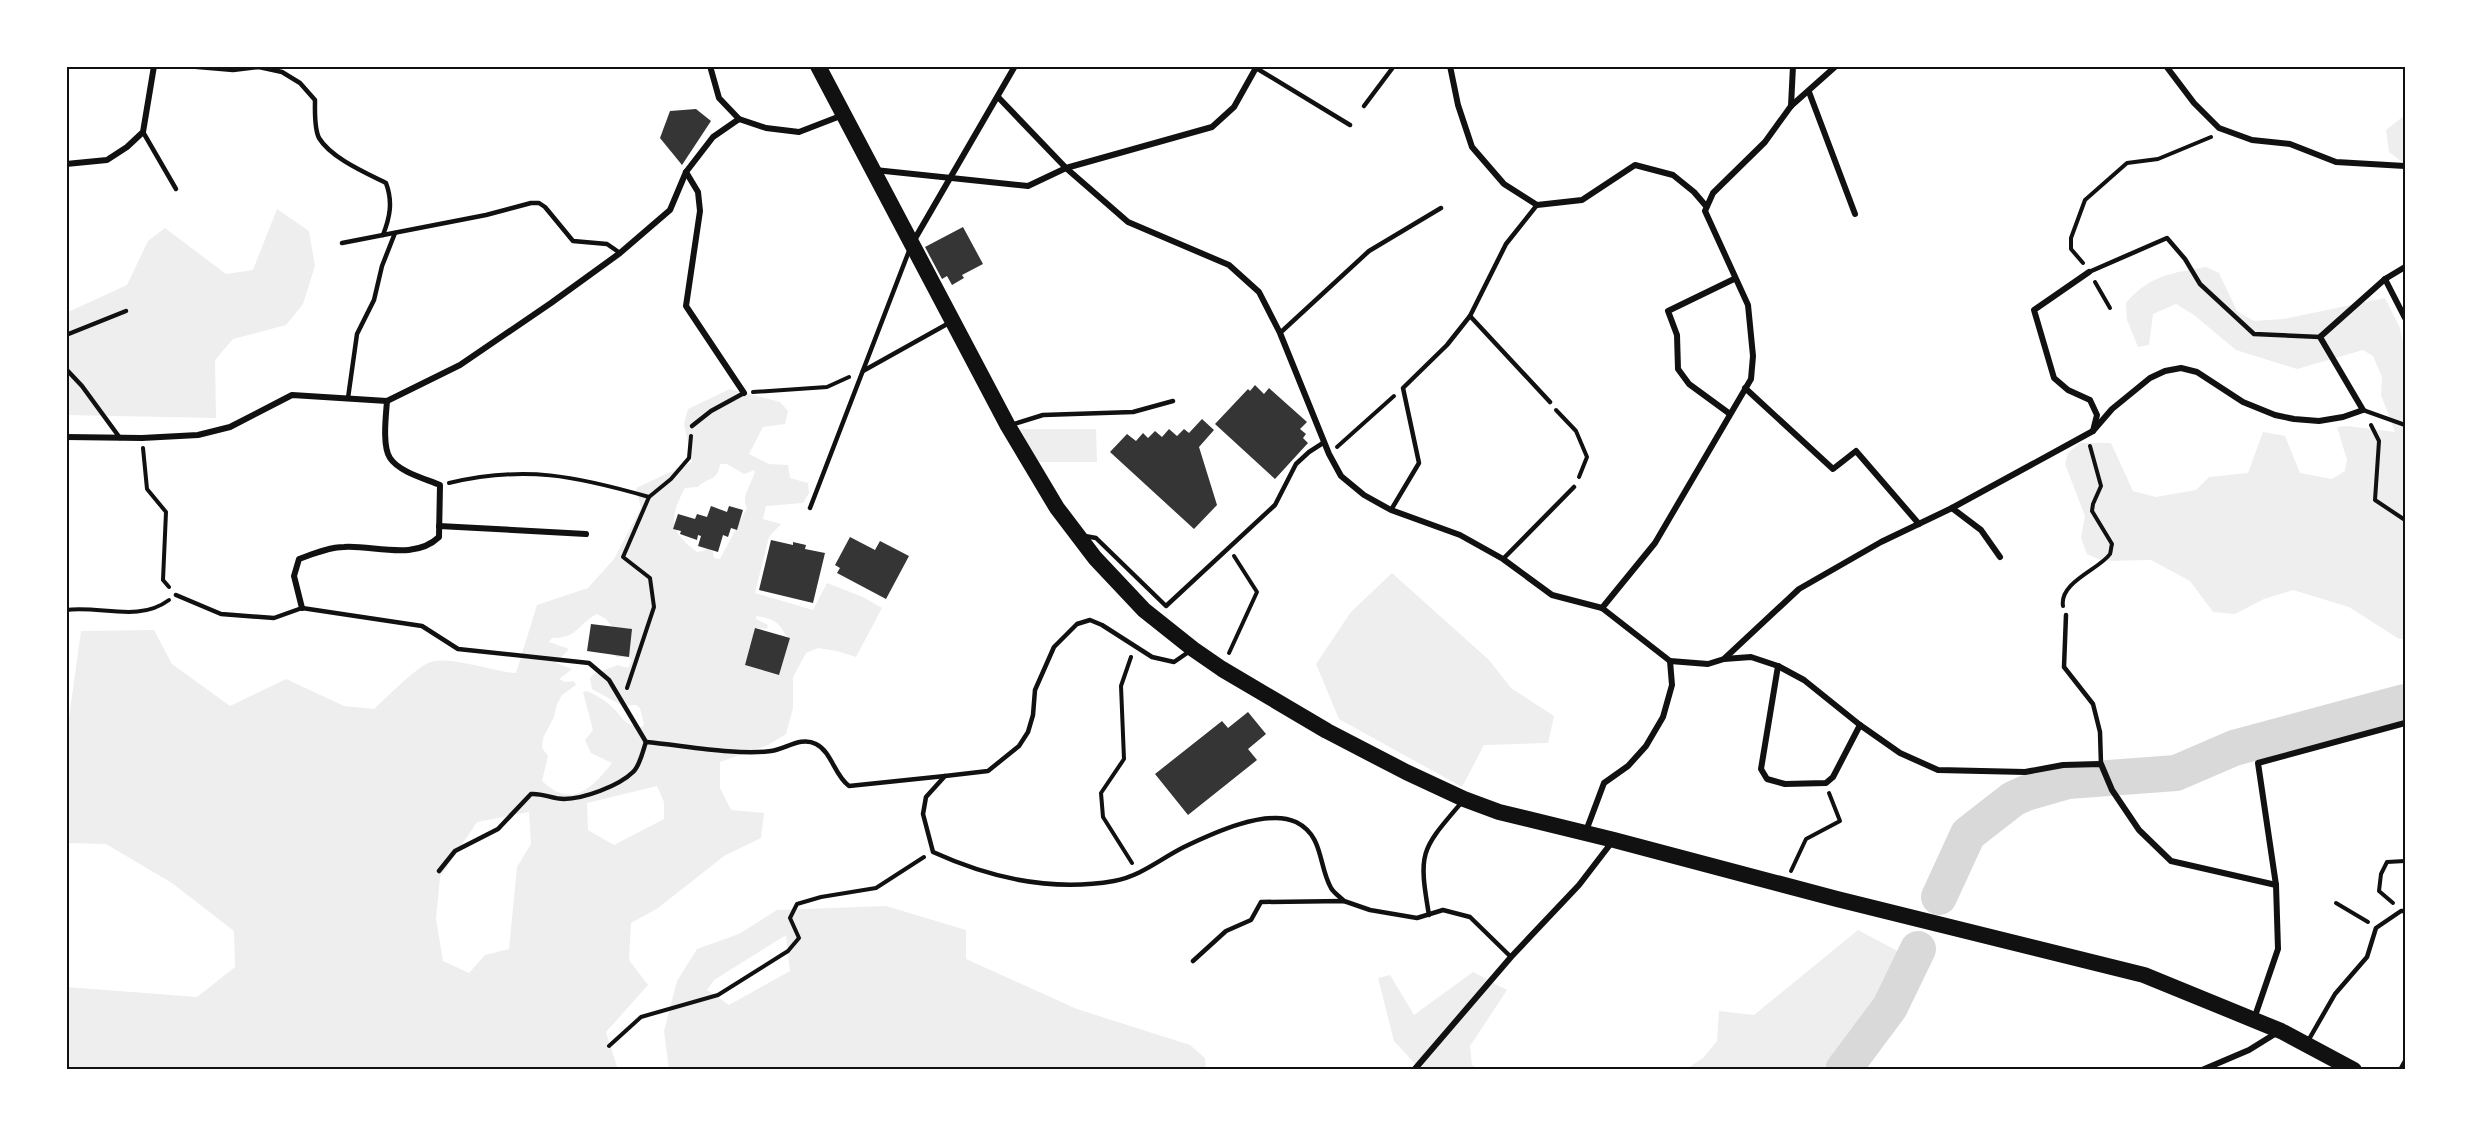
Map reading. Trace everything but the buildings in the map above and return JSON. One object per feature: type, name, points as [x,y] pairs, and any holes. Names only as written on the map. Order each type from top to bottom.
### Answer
[{"type":"highway","points":[[818,66],[1008,426],[1058,508],[1095,558],[1144,610],[1192,649],[1222,669],[1327,731],[1406,772],[1464,799],[1499,812],[2145,975],[2281,1030],[2354,1070]]},
{"type":"street","points":[[66,164],[107,160],[127,147],[143,132],[154,66]]},
{"type":"street","points":[[710,66],[718,99],[739,119],[766,128],[799,132],[844,115]]},
{"type":"street","points":[[911,245],[1015,66]]},
{"type":"street","points":[[1450,66],[1458,105],[1472,147],[1504,184],[1537,205],[1582,200],[1635,165],[1673,175],[1694,192],[1706,206]]},
{"type":"street","points":[[1791,106],[1792,66]]},
{"type":"street","points":[[1602,608],[1654,543],[1751,379],[1753,356],[1748,305],[1734,279],[1705,211],[1706,206],[1713,193],[1765,142],[1791,106],[1836,66]]},
{"type":"street","points":[[2166,66],[2194,103],[2219,129],[2252,140],[2290,144],[2336,162],[2405,166]]},
{"type":"street","points":[[874,170],[1028,186],[1066,168],[1212,127],[1234,107],[1256,67]]},
{"type":"street","points":[[1809,92],[1855,214]]},
{"type":"street","points":[[998,97],[1066,168],[1128,222],[1228,265],[1259,292],[1280,333],[1323,443],[1341,476],[1364,495],[1391,510],[1460,535],[1503,559],[1552,595],[1602,608],[1670,661],[1708,664],[1724,659],[1751,657],[1778,666],[1804,680],[1860,726],[1900,753],[1938,770],[2025,772],[2063,765],[2101,764],[2112,790],[2139,831],[2171,861],[2276,885]]},
{"type":"street","points":[[66,437],[142,438],[198,435],[230,427],[292,395],[387,401],[460,365],[620,253],[670,210],[686,172],[712,137],[739,119]]},
{"type":"street","points":[[686,172],[698,192],[700,211],[686,306],[744,393]]},
{"type":"street","points":[[1724,659],[1799,589],[1881,542],[1952,508],[2090,433],[2112,409],[2150,378],[2165,371],[2181,368],[2197,372],[2243,402],[2275,415],[2294,419],[2319,420],[2343,417],[2363,410],[2320,337],[2385,279],[2405,267]]},
{"type":"street","points":[[2089,272],[2034,310],[2054,378],[2068,390],[2090,400],[2097,415],[2090,433]]},
{"type":"street","points":[[1730,414],[1689,384],[1678,369],[1677,335],[1668,311],[1734,279]]},
{"type":"street","points":[[2385,279],[2405,318]]},
{"type":"street","points":[[1745,388],[1833,470],[1857,451],[1919,524]]},
{"type":"street","points":[[302,608],[294,576],[299,559],[343,547],[406,550],[431,544],[438,537],[440,485],[401,467],[390,457],[386,436],[387,401]]},
{"type":"street","points":[[1952,508],[1980,530],[2000,557]]},
{"type":"street","points":[[439,526],[586,534]]},
{"type":"street","points":[[1585,833],[1604,783],[1628,766],[1640,753],[1663,717],[1671,685],[1670,661]]},
{"type":"street","points":[[1778,666],[1761,769],[1767,779],[1785,784],[1826,783],[1833,777],[1860,726]]},
{"type":"street","points":[[2254,1019],[2278,949],[2276,885],[2258,763],[2405,723]]},
{"type":"street","points":[[1414,1070],[1511,957],[1579,885],[1614,840]]},
{"type":"street","points":[[2202,1070],[2249,1050],[2281,1030]]},
{"type":"lane","points":[[186,66],[233,70],[259,67],[282,72],[300,83],[315,100],[319,138],[343,160],[386,183],[391,196],[390,219],[383,235]]},
{"type":"lane","points":[[1364,106],[1394,66]]},
{"type":"lane","points":[[1256,67],[1350,125]]},
{"type":"lane","points":[[143,132],[176,189]]},
{"type":"lane","points":[[342,243],[539,203],[545,207],[573,241],[607,244],[620,253]]},
{"type":"lane","points":[[1391,510],[1419,463],[1403,388],[1447,345],[1470,316],[1506,244],[1537,205]]},
{"type":"lane","points":[[1280,333],[1369,250],[1441,208]]},
{"type":"lane","points":[[348,398],[357,334],[374,300],[382,266],[395,233]]},
{"type":"lane","points":[[2089,272],[2167,238],[2185,259],[2200,284],[2254,334],[2320,337]]},
{"type":"lane","points":[[810,508],[911,245]]},
{"type":"lane","points":[[66,335],[126,311]]},
{"type":"lane","points":[[1470,316],[1550,402]]},
{"type":"lane","points":[[863,371],[954,320]]},
{"type":"lane","points":[[66,369],[82,386],[120,438]]},
{"type":"lane","points":[[692,426],[711,411],[744,393]]},
{"type":"lane","points":[[1008,426],[1043,415],[1133,412],[1173,401]]},
{"type":"lane","points":[[2363,410],[2405,425]]},
{"type":"lane","points":[[1077,534],[1096,538],[1166,606],[1275,505],[1296,464],[1323,443]]},
{"type":"lane","points":[[1503,559],[1574,487]]},
{"type":"lane","points":[[176,595],[221,614],[274,618],[302,608],[422,626],[458,649],[589,663],[609,680],[646,742]]},
{"type":"lane","points":[[2066,615],[2064,667],[2093,704],[2100,732],[2101,764]]},
{"type":"lane","points":[[646,742],[743,752],[772,751],[796,742],[812,742],[824,749],[841,780],[849,786],[988,771],[1020,746],[1028,732],[1033,715],[1035,690],[1054,647],[1077,624],[1090,620],[1152,657],[1174,662],[1192,649]]},
{"type":"lane","points":[[439,872],[455,851],[498,829],[531,794],[543,793],[561,799],[583,797],[615,783],[634,771],[646,742]]},
{"type":"lane","points":[[945,776],[926,796],[923,814],[933,852],[983,872],[1023,882],[1070,885],[1115,881],[1139,874],[1183,848],[1246,822],[1270,818],[1296,822],[1315,837],[1331,888],[1344,901]]},
{"type":"lane","points":[[1429,915],[1423,877],[1423,855],[1433,836],[1464,799]]},
{"type":"lane","points":[[1193,961],[1226,931],[1251,920],[1261,902],[1344,901],[1370,910],[1417,918],[1443,910],[1470,917],[1511,957]]},
{"type":"lane","points":[[2307,1044],[2335,994],[2367,957],[2376,928],[2403,911]]},
{"type":"lane","points":[[2400,1070],[2405,1061]]},
{"type":"path","points":[[2071,238],[2085,200],[2127,163],[2158,159],[2225,130]]},
{"type":"path","points":[[744,393],[827,387],[863,371]]},
{"type":"path","points":[[1329,454],[1403,388]]},
{"type":"path","points":[[1550,402],[1576,431],[1587,457],[1574,487]]},
{"type":"path","points":[[2363,410],[2379,441],[2375,500],[2405,520]]},
{"type":"path","points":[[626,709],[625,692],[654,607],[650,578],[623,557],[649,497],[671,479],[689,458],[692,426]]},
{"type":"path","points":[[2066,615],[2062,603],[2066,593],[2084,574],[2110,554],[2112,544],[2092,511],[2101,486],[2090,433]]},
{"type":"path","points":[[66,610],[79,608],[135,612],[158,608],[176,595],[163,580],[166,512],[147,489],[142,438]]},
{"type":"path","points":[[440,485],[479,476],[560,475],[649,497]]},
{"type":"path","points":[[1222,669],[1257,592],[1229,548]]},
{"type":"path","points":[[1135,646],[1120,686],[1124,759],[1101,793],[1103,818],[1139,874]]},
{"type":"path","points":[[1785,885],[1806,839],[1840,821],[1826,783]]},
{"type":"path","points":[[609,1046],[641,1017],[718,995],[788,951],[799,938],[790,918],[797,904],[821,897],[876,888],[933,852]]},
{"type":"path","points":[[2403,911],[2379,891],[2381,874],[2386,862],[2405,861]]},
{"type":"path","points":[[2336,903],[2376,928]]},
{"type":"shaded area","points":[[2405,115],[2405,164],[2389,152],[2386,130]]},
{"type":"shaded area","points":[[277,209],[309,231],[315,266],[303,304],[286,325],[233,339],[215,360],[216,418],[66,415],[66,313],[127,285],[148,241],[165,228],[226,274],[253,270]]},
{"type":"shaded area","points":[[2206,267],[2219,273],[2237,311],[2254,321],[2283,319],[2385,298],[2400,328],[2405,352],[2405,639],[2399,639],[2349,607],[2293,590],[2264,599],[2235,614],[2213,612],[2190,581],[2151,560],[2103,561],[2087,554],[2081,538],[2085,516],[2065,464],[2068,453],[2080,443],[2111,443],[2133,491],[2156,497],[2196,490],[2209,477],[2248,473],[2263,432],[2285,436],[2300,473],[2332,479],[2345,471],[2347,460],[2337,427],[2347,426],[2395,432],[2381,395],[2382,377],[2373,356],[2363,350],[2297,369],[2236,350],[2194,315],[2176,304],[2153,314],[2149,345],[2138,347],[2127,320],[2126,303],[2144,286],[2153,281],[2172,274]]},
{"type":"shaded area","points":[[730,389],[780,402],[788,411],[785,424],[763,427],[749,454],[769,464],[788,465],[790,478],[808,483],[809,493],[803,503],[766,506],[763,519],[781,524],[769,537],[755,593],[813,610],[827,583],[863,597],[882,608],[856,657],[818,648],[806,653],[793,677],[793,708],[786,734],[768,745],[720,762],[720,788],[731,810],[764,813],[761,838],[724,856],[658,908],[631,923],[629,960],[648,985],[606,1032],[618,1070],[66,1070],[66,987],[197,997],[235,967],[234,931],[172,883],[106,844],[66,843],[66,726],[68,725],[81,631],[154,630],[172,664],[230,706],[286,679],[344,706],[374,709],[416,671],[428,663],[437,661],[458,662],[516,673],[537,605],[588,588],[614,559],[641,508],[636,488],[692,462],[684,424],[688,409]],"holes":[[[720,464],[727,464],[744,474],[755,470],[746,494],[747,508],[720,559],[714,558],[713,552],[706,547],[704,551],[697,552],[688,545],[681,538],[674,523],[676,507],[685,488],[698,487],[714,477]],[[597,614],[606,619],[614,629],[611,653],[616,657],[628,657],[632,660],[628,668],[618,665],[594,674],[590,678],[592,689],[621,705],[636,705],[640,708],[644,724],[642,727],[627,723],[603,700],[587,691],[583,692],[593,730],[585,740],[591,753],[612,763],[589,788],[572,794],[563,794],[542,781],[548,756],[542,748],[543,738],[562,695],[576,685],[574,681],[565,682],[559,679],[572,669],[556,663],[569,649],[549,642],[552,638],[561,638],[573,633]],[[756,616],[774,621],[790,638],[779,675],[745,665],[755,628],[767,629],[768,625],[756,619]],[[657,786],[664,802],[664,819],[614,845],[588,830],[587,803]],[[529,812],[531,844],[517,867],[509,949],[485,955],[469,973],[443,961],[436,919],[440,877],[477,822]]]},
{"type":"shaded area","points":[[1020,429],[1096,429],[1097,462],[1038,462]]},
{"type":"shaded area","points":[[1392,573],[1489,660],[1511,688],[1554,716],[1548,743],[1484,745],[1462,787],[1339,719],[1316,664],[1351,612]]},
{"type":"shaded area","points":[[886,906],[966,930],[966,959],[1077,1009],[1190,1045],[1205,1058],[1206,1070],[669,1070],[664,1031],[677,981],[697,949],[739,934],[777,910]],"holes":[[[786,935],[790,971],[729,1005],[707,990],[714,980]]]},
{"type":"shaded area","points":[[1858,930],[1903,954],[1888,995],[1821,1070],[1713,1068],[1685,1070],[1703,1058],[1717,1041],[1719,1011],[1754,1015]]},
{"type":"shaded area","points":[[1473,972],[1507,990],[1470,1046],[1472,1065],[1479,1070],[1421,1070],[1394,1041],[1378,978],[1390,975],[1414,1015]]},
{"type":"waterway","points":[[1939,897],[1968,834],[2013,799],[2026,793],[2068,781],[2176,773],[2234,748],[2405,702]]},
{"type":"waterway","points":[[1843,1070],[1890,1007],[1918,949]]}]
